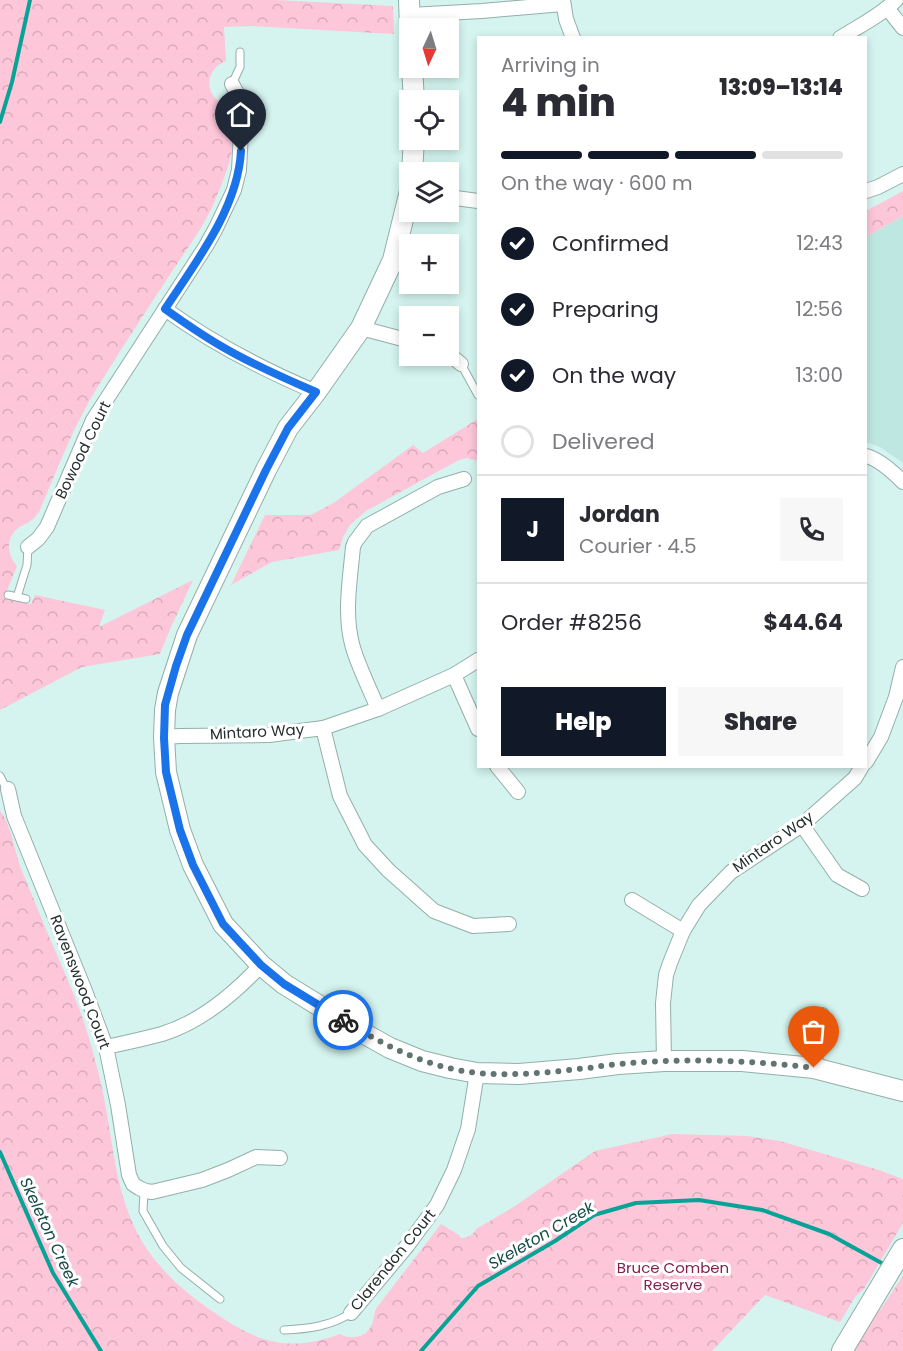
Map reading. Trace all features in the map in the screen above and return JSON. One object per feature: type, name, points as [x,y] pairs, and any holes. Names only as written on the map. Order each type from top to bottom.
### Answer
[{"type":"street","points":[[410,14],[482,11],[563,2],[572,36]]},
{"type":"street","points":[[843,36],[891,4],[903,28]]},
{"type":"street","name":"Bowood Court","points":[[28,547],[38,539],[46,527],[93,420],[211,237],[234,190],[239,170],[242,109],[232,84]]},
{"type":"street","points":[[867,191],[903,174]]},
{"type":"street","points":[[459,198],[477,201]]},
{"type":"street","points":[[402,222],[393,260],[361,328],[288,428],[275,453],[187,635],[165,705],[166,772],[180,830],[193,865],[223,924],[261,965],[284,984],[390,1048],[422,1061],[477,1073],[529,1073],[664,1061],[741,1061],[814,1068],[903,1091]]},
{"type":"street","points":[[165,309],[229,351],[316,392]]},
{"type":"street","points":[[361,328],[399,338]]},
{"type":"street","points":[[867,456],[884,466],[903,482]]},
{"type":"street","points":[[378,709],[352,646],[349,628],[352,547],[367,526],[438,488],[464,479]]},
{"type":"street","name":"Mintaro Way","points":[[164,738],[269,735],[323,728],[378,709],[454,675],[477,661]]},
{"type":"street","points":[[867,760],[881,737],[896,697],[903,667]]},
{"type":"street","points":[[454,675],[477,727]]},
{"type":"street","points":[[323,728],[340,796],[365,846],[434,911],[473,926],[509,924]]},
{"type":"street","points":[[499,768],[518,792]]},
{"type":"street","name":"Mintaro Way","points":[[664,1061],[662,1020],[664,988],[670,963],[683,931],[699,905],[732,872],[802,825],[855,778],[861,768]]},
{"type":"street","name":"Ravenswood Court","points":[[8,789],[14,816],[86,991],[106,1047],[129,1175],[133,1184],[144,1191]]},
{"type":"street","points":[[802,825],[837,875],[862,889]]},
{"type":"street","points":[[632,900],[683,931]]},
{"type":"street","points":[[106,1047],[163,1034],[185,1025],[228,997],[261,965]]},
{"type":"street","points":[[814,1068],[822,1015]]},
{"type":"street","name":"Clarendon Court","points":[[351,1313],[437,1205],[454,1170],[468,1129],[477,1073]]},
{"type":"street","points":[[144,1191],[158,1191],[202,1180],[256,1157],[280,1158]]},
{"type":"street","points":[[842,1351],[903,1249]]},
{"type":"lane","points":[[232,84],[240,67],[240,52]]},
{"type":"lane","points":[[460,364],[477,393]]},
{"type":"lane","name":"Bowood Court","points":[[17,597],[27,565],[28,547]]},
{"type":"lane","points":[[8,595],[26,599]]},
{"type":"lane","name":"Ravenswood Court","points":[[0,776],[8,789]]},
{"type":"lane","points":[[144,1191],[143,1211],[163,1246],[186,1273],[220,1299]]},
{"type":"lane","name":"Clarendon Court","points":[[284,1330],[317,1327],[351,1313]]},
{"type":"shaded area","points":[[903,216],[903,463],[880,447],[867,442],[867,236]]},
{"type":"green space","points":[[0,0],[275,0],[393,6],[394,34],[251,26],[224,27],[226,61],[217,66],[211,74],[209,84],[212,94],[227,111],[233,133],[230,159],[221,187],[200,230],[124,344],[88,403],[39,512],[33,519],[19,527],[10,539],[9,548],[17,566],[4,598],[31,604],[35,595],[105,610],[99,627],[193,580],[160,654],[82,667],[0,710]]},
{"type":"green space","points":[[903,191],[903,216],[867,236],[867,210]]},
{"type":"green space","points":[[477,420],[477,461],[467,458],[459,460],[366,511],[350,525],[339,550],[272,562],[231,585],[265,515],[311,515],[335,502],[413,445],[423,453]]},
{"type":"green space","name":"Bruce Comben Reserve","points":[[0,811],[7,823],[22,871],[84,1022],[101,1085],[123,1196],[137,1232],[161,1267],[183,1289],[224,1319],[252,1335],[280,1343],[294,1344],[340,1334],[353,1337],[361,1335],[371,1326],[378,1306],[441,1224],[461,1238],[468,1237],[476,1229],[512,1208],[595,1151],[672,1134],[747,1136],[780,1141],[903,1179],[903,1223],[864,1289],[855,1297],[840,1322],[765,1295],[712,1351],[0,1351]]},
{"type":"green space","points":[[903,1276],[903,1351],[854,1351],[872,1314],[880,1310]]},
{"type":"waterway","name":"Skeleton Creek","points":[[0,122],[12,82],[30,0]]},
{"type":"waterway","name":"Skeleton Creek","points":[[0,1152],[53,1273],[101,1351]]},
{"type":"waterway","name":"Skeleton Creek","points":[[421,1351],[478,1286],[555,1241],[594,1215],[636,1203],[699,1200],[762,1210],[829,1234],[887,1266]]},
{"type":"way so far","points":[[343,1020],[390,1048],[422,1061],[477,1073],[519,1074],[664,1061],[741,1061],[814,1068]]},
{"type":"route","points":[[241,151],[234,190],[216,228],[165,309],[229,351],[316,392],[288,428],[187,635],[165,705],[166,772],[180,830],[193,865],[223,924],[261,965],[284,984],[343,1020]]}]
